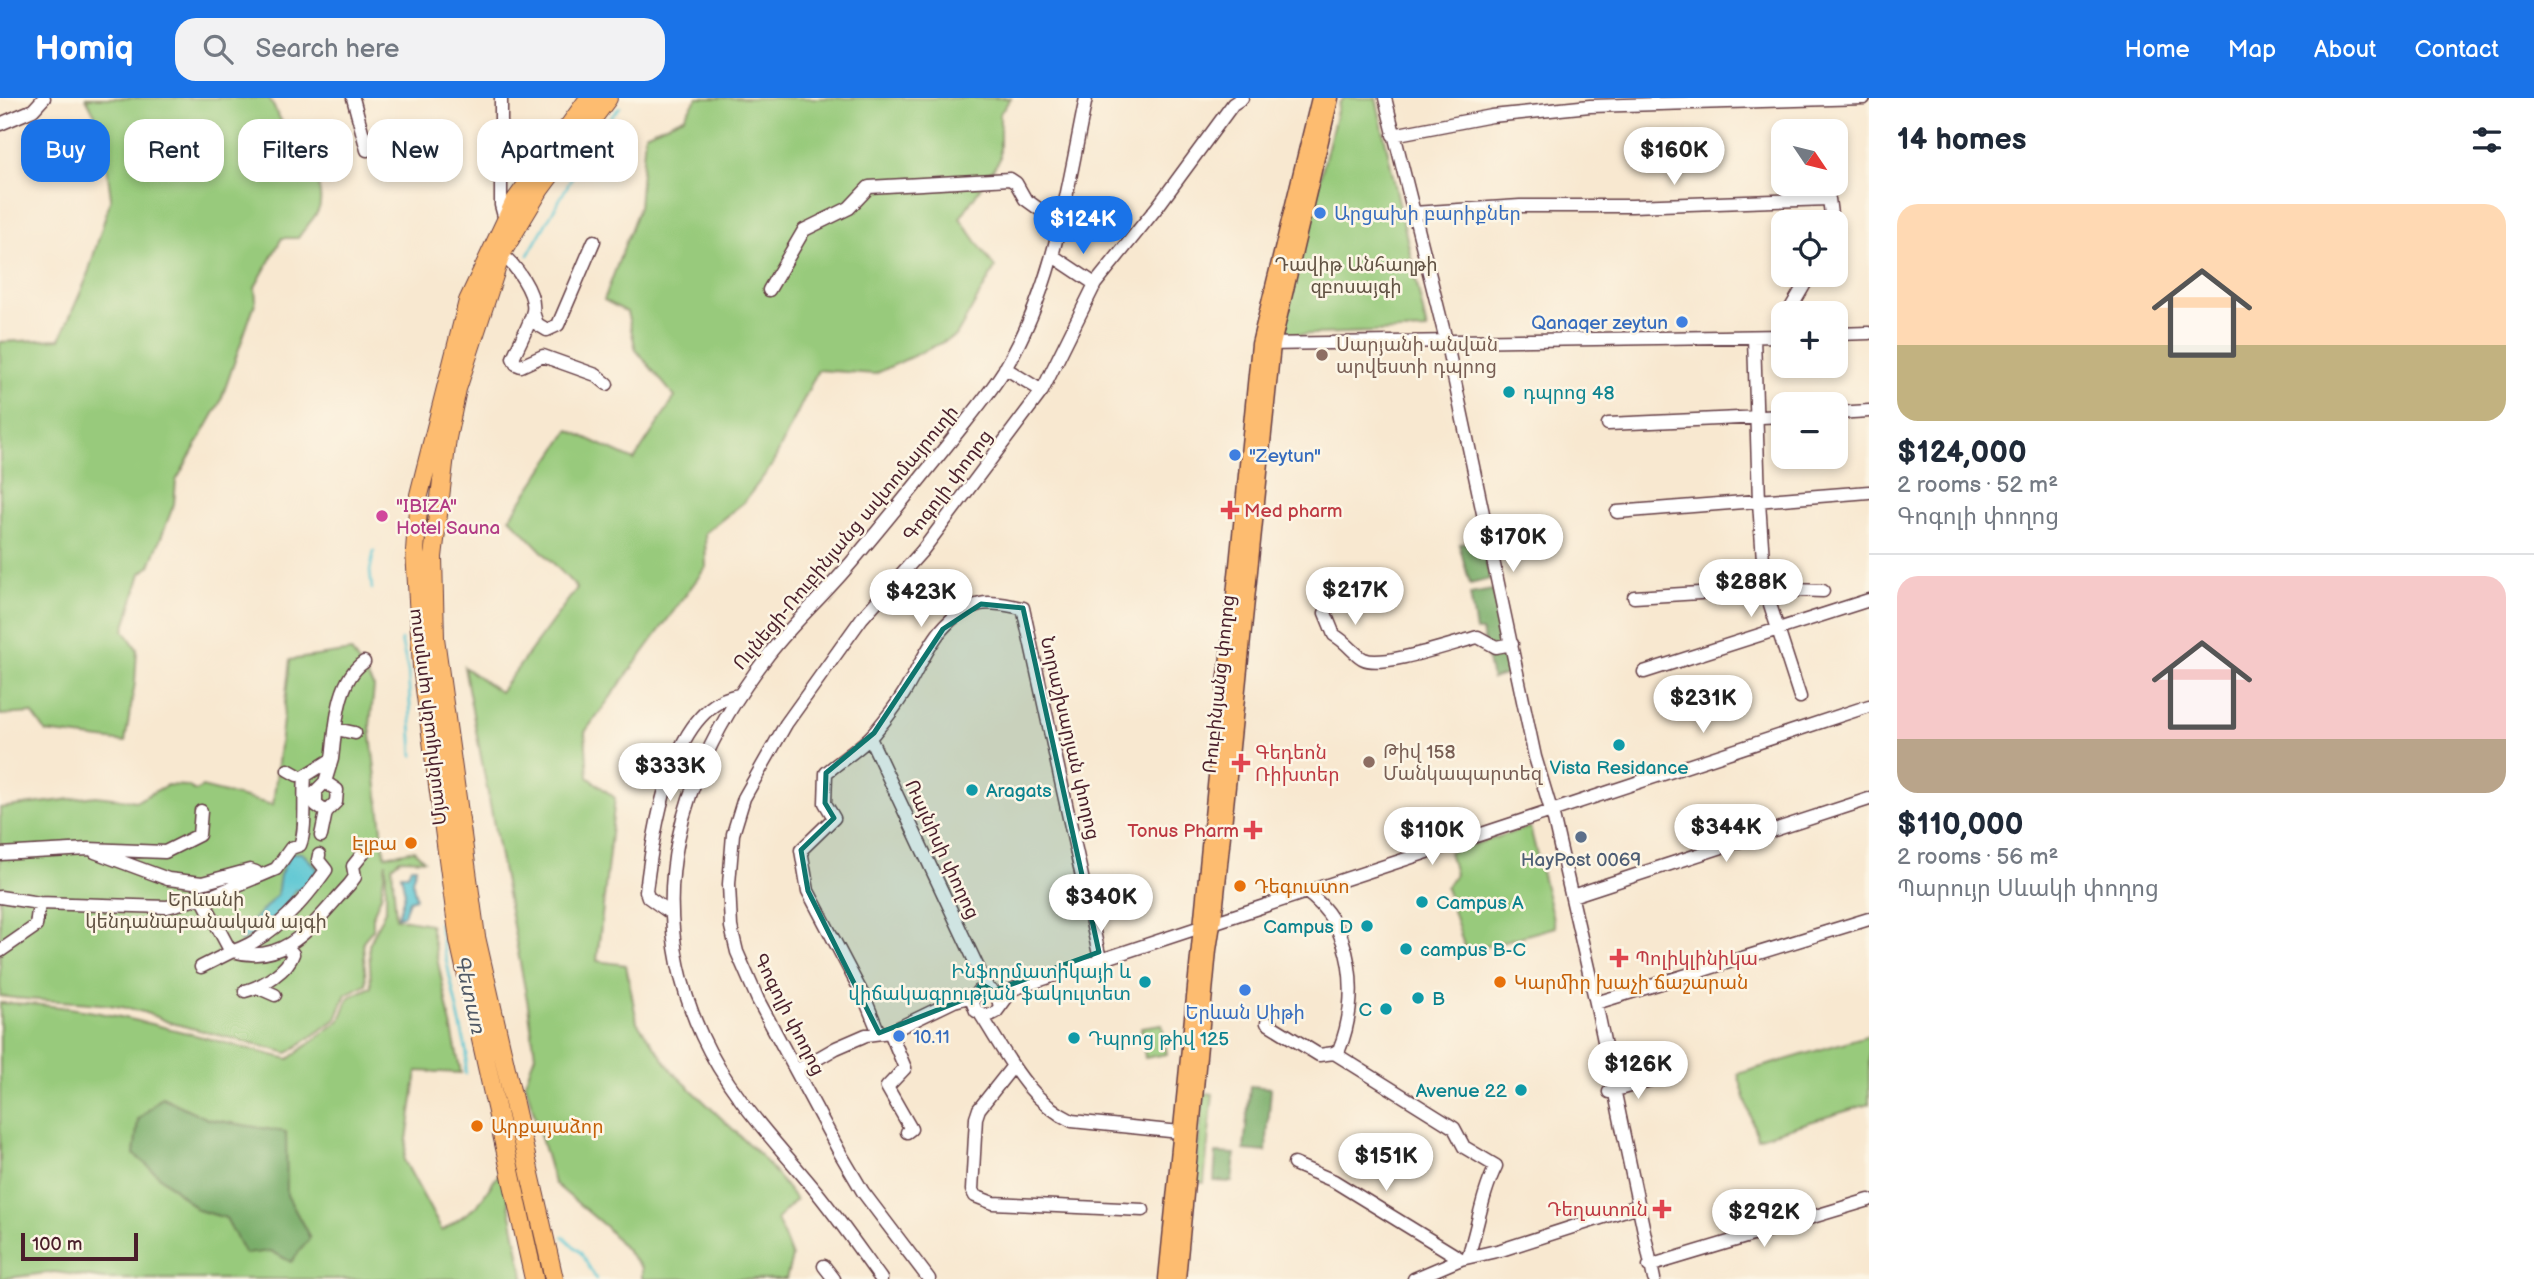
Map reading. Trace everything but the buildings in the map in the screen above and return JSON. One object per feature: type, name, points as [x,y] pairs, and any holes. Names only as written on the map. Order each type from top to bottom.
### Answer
[{"type":"highway","name":"Մյասնիկյանի պողոտա","points":[[534,1279],[459,940],[422,667],[415,551],[419,495],[468,301],[505,220],[533,173],[589,98]]},
{"type":"highway","name":"Մյասնիկյանի պողոտա","points":[[554,1279],[476,937],[434,632],[433,557],[447,438],[457,389],[502,254],[540,189],[608,98]]},
{"type":"main road","name":"Ռուբինյանց փողոց","points":[[1178,1279],[1208,920],[1266,344],[1319,98]]},
{"type":"main road","name":"Ռուբինյանց փողոց","points":[[1266,344],[1331,98]]},
{"type":"main road","name":"Ռուբինյանց փողոց","points":[[1166,1279],[1180,1132],[1208,920]]},
{"type":"street","points":[[0,124],[33,110],[44,98]]},
{"type":"street","points":[[353,98],[367,150]]},
{"type":"street","points":[[501,98],[501,205],[505,220]]},
{"type":"street","name":"Ուլնեցի-Ռուբինյանց ավտոմայրուղի","points":[[881,1279],[845,1228],[737,1096],[702,1035],[678,973],[669,912],[674,855],[682,819],[704,761],[740,695],[779,641],[881,528],[1005,368],[1033,313],[1053,256],[1086,98]]},
{"type":"street","name":"Գոգոլի փողոց","points":[[929,1279],[863,1192],[758,1000],[737,952],[731,927],[729,858],[744,798],[786,724],[862,618],[922,551],[1041,391],[1095,284],[1158,206],[1233,104],[1242,98]]},
{"type":"street","points":[[1385,98],[1446,340],[1652,1272],[1869,1200]]},
{"type":"street","points":[[1393,135],[1492,116],[1590,106],[1864,98]]},
{"type":"street","points":[[769,290],[804,230],[849,208],[870,187],[1010,179],[1016,183],[1026,200],[1061,225]]},
{"type":"street","points":[[1413,213],[1520,205],[1632,206],[1829,199],[1830,210]]},
{"type":"street","points":[[502,254],[514,264],[533,302],[537,324],[547,330],[558,325],[594,241]]},
{"type":"street","points":[[1053,256],[1095,284]]},
{"type":"street","points":[[533,312],[513,358],[516,364],[521,366],[543,356],[596,374],[607,384]]},
{"type":"street","points":[[1848,334],[1869,333]]},
{"type":"street","points":[[1266,344],[1771,336]]},
{"type":"street","points":[[1754,337],[1759,502],[1765,589],[1800,696]]},
{"type":"street","points":[[1005,368],[1041,391]]},
{"type":"street","points":[[1848,412],[1869,411]]},
{"type":"street","points":[[1608,424],[1771,417]]},
{"type":"street","points":[[1617,512],[1869,492]]},
{"type":"street","points":[[1634,597],[1765,589],[1823,591]]},
{"type":"street","points":[[1644,672],[1869,600]]},
{"type":"street","name":"Նորաշխարյան փողոց","points":[[870,738],[904,693],[929,645],[956,617],[981,604],[1023,608],[1100,956]]},
{"type":"street","points":[[1325,613],[1334,635],[1345,641],[1364,660],[1385,663],[1478,637],[1496,647],[1512,644]]},
{"type":"street","points":[[305,798],[325,782],[350,676],[364,662]]},
{"type":"street","points":[[669,912],[648,897],[646,891],[658,809],[668,776],[687,738],[703,716],[716,703],[740,695]]},
{"type":"street","points":[[1208,920],[1305,891],[1869,697]]},
{"type":"street","points":[[796,1071],[836,1048],[885,1033],[959,1000],[999,1003],[1013,989],[1100,956],[1548,807],[1869,706]]},
{"type":"street","points":[[336,729],[355,733]]},
{"type":"street","points":[[870,738],[826,773],[825,803],[834,818],[801,850],[808,891],[905,1068],[887,1087],[911,1129],[906,1132]]},
{"type":"street","name":"Ռայնիսի փողոց","points":[[870,738],[981,975],[983,1000]]},
{"type":"street","points":[[319,849],[307,855],[302,823],[305,798],[296,774],[332,759]]},
{"type":"street","points":[[201,967],[267,932],[302,901],[326,870],[319,849],[327,812],[336,802],[337,790],[325,782]]},
{"type":"street","points":[[305,798],[327,812]]},
{"type":"street","points":[[1572,896],[1869,800]]},
{"type":"street","points":[[1548,807],[1554,820],[1596,1003],[1611,1092]]},
{"type":"street","points":[[0,854],[88,849],[165,852],[199,835],[201,811]]},
{"type":"street","points":[[303,837],[319,849]]},
{"type":"street","points":[[0,897],[39,903],[167,907],[216,894],[276,869],[303,837]]},
{"type":"street","points":[[88,849],[168,879],[202,883],[255,870],[216,894]]},
{"type":"street","points":[[232,952],[262,957],[287,947],[349,885],[355,877],[353,866],[365,851]]},
{"type":"street","points":[[1267,1023],[1320,1055],[1339,1051],[1350,1024],[1353,997],[1351,974],[1336,926],[1305,891]]},
{"type":"street","points":[[202,898],[232,952]]},
{"type":"street","points":[[0,951],[36,926],[39,903]]},
{"type":"street","points":[[1596,1003],[1869,919]]},
{"type":"street","points":[[245,991],[259,988],[290,961],[293,954],[287,947]]},
{"type":"street","points":[[983,1000],[1009,982],[1100,956]]},
{"type":"street","points":[[259,988],[275,995]]},
{"type":"street","points":[[983,1000],[993,1032],[1013,1066],[1044,1105],[1072,1121],[1180,1132]]},
{"type":"street","points":[[1334,1054],[1454,1128],[1464,1147],[1496,1166],[1484,1191],[1484,1208],[1464,1258]]},
{"type":"street","points":[[1013,1066],[979,1109],[976,1118],[972,1190],[975,1196],[993,1203],[1143,1210]]},
{"type":"street","points":[[1611,1092],[1657,1078]]},
{"type":"street","points":[[1294,1164],[1334,1181],[1464,1258]]},
{"type":"street","points":[[1414,1279],[1464,1258],[1501,1250],[1636,1207]]},
{"type":"street","points":[[822,1273],[834,1279]]},
{"type":"highlighted area","points":[[981,604],[1023,608],[1099,952],[993,991],[981,984],[973,996],[879,1033],[808,891],[801,850],[834,818],[825,803],[826,773],[874,733],[943,629]]},
{"type":"green space","points":[[86,98],[269,98],[280,119],[238,119],[238,182],[318,182],[320,192],[316,214],[298,238],[282,238],[255,287],[256,300],[220,403],[176,481],[174,504],[150,566],[141,573],[124,630],[137,649],[135,683],[125,742],[46,732],[32,713],[0,715],[0,342],[60,339],[86,280],[111,198],[110,119],[96,117]]},
{"type":"green space","points":[[697,98],[1011,98],[1000,113],[1000,159],[960,218],[995,268],[956,336],[875,374],[818,370],[772,465],[744,502],[705,533],[706,567],[585,732],[588,777],[615,798],[597,961],[626,965],[637,1022],[673,1072],[764,1159],[796,1200],[777,1219],[792,1257],[786,1279],[642,1279],[642,1268],[606,1227],[554,1183],[525,1082],[535,1055],[528,1005],[464,667],[500,692],[577,588],[510,518],[569,430],[634,460],[675,397],[636,350],[627,312],[604,300],[639,207],[645,134],[684,117]]},
{"type":"green space","name":"Դավիթ Անհաղթի զբոսայգի","points":[[1344,98],[1376,98],[1427,330],[1286,335],[1288,307],[1339,103]]},
{"type":"green space","points":[[1480,539],[1490,579],[1470,584],[1459,544]]},
{"type":"green space","points":[[1493,590],[1511,673],[1492,679],[1482,631],[1476,631],[1470,594]]},
{"type":"green space","name":"Երևանի կենդանաբանական այգի","points":[[351,651],[374,687],[370,726],[385,856],[414,850],[424,860],[400,859],[392,866],[396,918],[430,924],[461,1073],[417,1071],[404,1160],[442,1231],[477,1206],[502,1169],[524,1279],[105,1279],[54,1272],[0,1279],[0,1003],[110,1015],[289,1059],[340,1020],[349,997],[371,987],[369,945],[386,908],[386,862],[381,896],[373,915],[373,929],[363,941],[366,984],[346,994],[336,1019],[288,1053],[168,1022],[128,1008],[0,996],[0,808],[96,796],[137,801],[167,785],[187,786],[196,791],[202,787],[273,805],[290,660]]},
{"type":"green space","points":[[1530,827],[1555,927],[1466,952],[1446,888],[1455,874],[1449,852]]},
{"type":"green space","points":[[1162,1024],[1167,1054],[1145,1058],[1141,1027]]},
{"type":"green space","points":[[1869,1035],[1869,1104],[1757,1138],[1738,1074]]},
{"type":"green space","points":[[1250,1086],[1271,1088],[1266,1152],[1244,1150]]},
{"type":"green space","points":[[1204,1093],[1213,1094],[1204,1183],[1194,1182]]},
{"type":"green space","points":[[162,1097],[208,1119],[286,1132],[287,1195],[310,1238],[291,1262],[271,1251],[245,1254],[226,1218],[198,1210],[134,1154],[138,1120]]},
{"type":"green space","points":[[1216,1153],[1235,1154],[1232,1182],[1214,1181]]},
{"type":"water","points":[[290,853],[302,853],[318,869],[304,890],[295,890],[279,914],[241,942],[238,936],[277,895],[280,875]]},
{"type":"water","points":[[411,867],[416,867],[412,880],[416,898],[409,900],[404,915],[398,916],[405,893],[401,874],[408,874]]},
{"type":"waterway","name":"Գետառ","points":[[611,117],[620,107]]},
{"type":"waterway","name":"Գետառ","points":[[528,255],[570,182]]},
{"type":"waterway","name":"Գետառ","points":[[372,589],[370,571],[374,551]]},
{"type":"waterway","name":"Գետառ","points":[[401,640],[408,671],[413,756]]},
{"type":"waterway","name":"Գետառ","points":[[438,923],[467,1054],[465,1073]]},
{"type":"waterway","name":"Գետառ","points":[[563,1236],[581,1253],[596,1279]]},
{"type":"place","name":"Արցախի բարիքներ","points":[[1320,213]]},
{"type":"place","name":"Qanaqer zeytun","points":[[1682,322]]},
{"type":"place","name":"Սարյանի անվան արվեստի դպրոց","points":[[1322,355]]},
{"type":"place","name":"դպրոց 48","points":[[1509,392]]},
{"type":"place","name":"\"Zeytun\"","points":[[1235,455]]},
{"type":"place","name":"Med pharm","points":[[1230,510]]},
{"type":"place","name":"\"IBIZA\" Hotel Sauna","points":[[382,516]]},
{"type":"place","name":"Vista Residance","points":[[1619,745]]},
{"type":"place","name":"Թիվ 158 Մանկապարտեզ","points":[[1369,762]]},
{"type":"place","name":"Գեդեոն Ռիխտեր","points":[[1241,763]]},
{"type":"place","name":"Aragats","points":[[972,790]]},
{"type":"place","name":"Tonus Pharm","points":[[1253,830]]},
{"type":"place","name":"HayPost 0069","points":[[1581,837]]},
{"type":"place","name":"Էլբա","points":[[411,843]]},
{"type":"place","name":"Դեգուստո","points":[[1240,886]]},
{"type":"place","name":"Campus A","points":[[1422,902]]},
{"type":"place","name":"Campus D","points":[[1367,926]]},
{"type":"place","name":"campus B-C","points":[[1406,949]]},
{"type":"place","name":"Պոլիկլինիկա","points":[[1619,958]]},
{"type":"place","name":"Ինֆորմատիկայի և վիճակագրության ֆակուլտետ","points":[[1145,982]]},
{"type":"place","name":"Կարմիր խաչի ճաշարան","points":[[1500,982]]},
{"type":"place","name":"Երևան Սիթի","points":[[1245,990]]},
{"type":"place","name":"B","points":[[1418,998]]},
{"type":"place","name":"C","points":[[1386,1009]]},
{"type":"place","name":"10.11","points":[[899,1036]]},
{"type":"place","name":"Դպրոց թիվ 125","points":[[1074,1038]]},
{"type":"place","name":"Avenue 22","points":[[1521,1090]]},
{"type":"place","name":"Արքայաձոր","points":[[477,1126]]},
{"type":"place","name":"Դեղատուն","points":[[1662,1209]]}]
